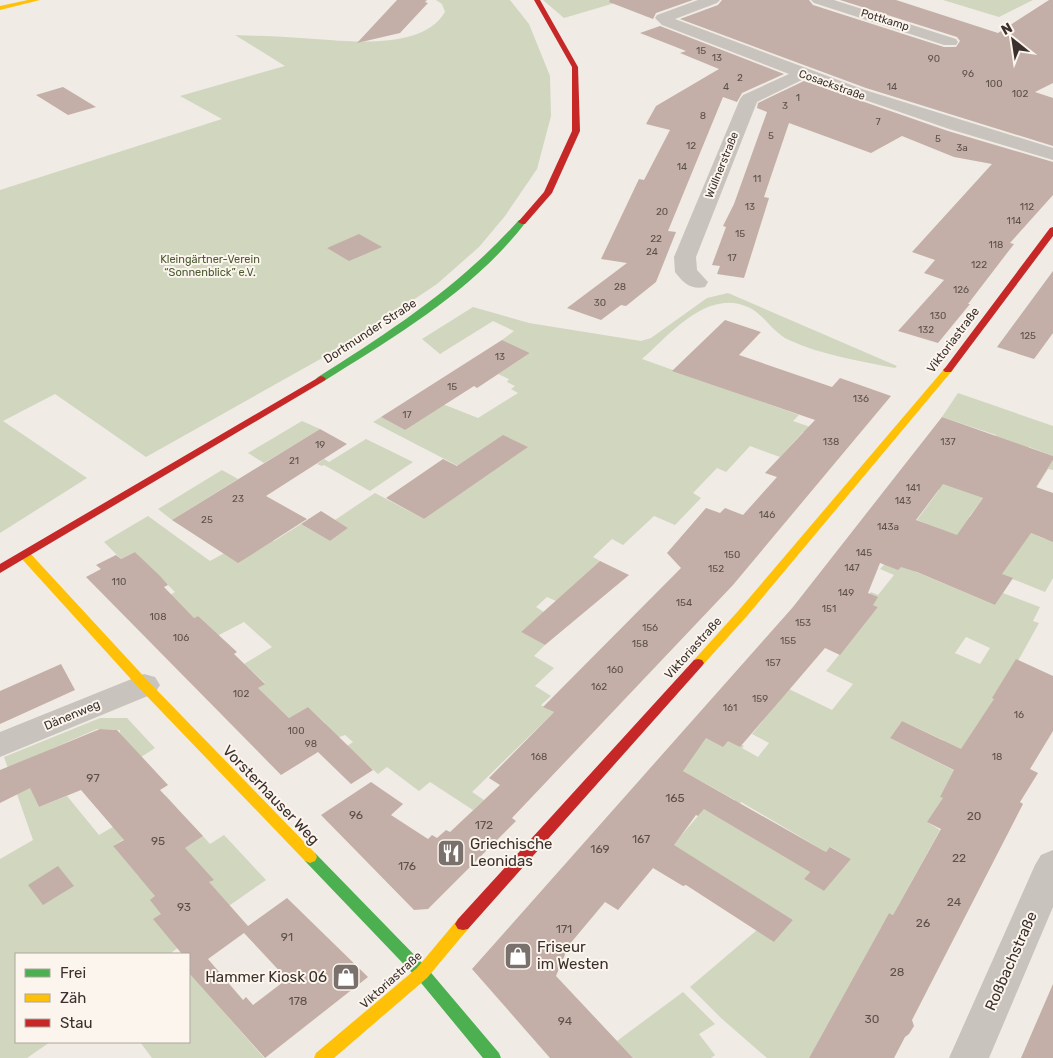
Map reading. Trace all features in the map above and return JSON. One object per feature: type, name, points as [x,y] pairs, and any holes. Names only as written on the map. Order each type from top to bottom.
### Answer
[{"type":"street","points":[[0,8],[37,0]]},
{"type":"street","name":"Dortmunder Straße","points":[[0,569],[385,341],[466,281],[516,233],[555,180],[568,155],[576,128],[578,105],[576,68],[571,52],[558,26],[536,0]]},
{"type":"street","name":"Cosackstraße","points":[[710,0],[663,18],[668,22],[802,74],[933,120],[1053,154]]},
{"type":"street","name":"Pottkamp","points":[[819,0],[950,42]]},
{"type":"street","name":"Wüllnerstraße","points":[[697,282],[686,272],[685,257],[749,99],[802,74]]},
{"type":"street","name":"Viktoriastraße","points":[[322,1058],[422,973],[498,884],[756,598],[942,378],[1053,230]]},
{"type":"street","name":"Vorsterhauser Weg","points":[[25,555],[144,685],[422,973],[493,1058]]},
{"type":"street","name":"Dänenweg","points":[[0,745],[144,685]]},
{"type":"street","name":"Roßbachstraße","points":[[969,1058],[1053,865]]},
{"type":"green space","name":"Kleingärtner-Verein “Sonnenblick” e.V.","points":[[436,0],[510,0],[529,24],[550,76],[551,116],[537,169],[505,216],[479,247],[437,284],[349,343],[146,457],[55,394],[3,421],[87,478],[0,533],[0,190],[222,119],[180,96],[285,66],[235,35],[337,41],[399,39],[418,34],[434,25],[445,12],[442,4]]},
{"type":"green space","points":[[543,0],[625,0],[564,18]]},
{"type":"green space","points":[[943,0],[1033,0],[999,17]]},
{"type":"green space","points":[[728,293],[897,366],[895,368],[827,354],[801,345],[783,337],[754,310],[733,303],[718,304],[703,309],[689,317],[642,359],[799,415],[793,421],[819,430],[809,434],[803,432],[780,457],[750,446],[726,472],[717,468],[693,493],[701,498],[675,525],[654,516],[623,545],[612,539],[593,557],[600,561],[556,601],[547,597],[536,607],[544,612],[521,632],[545,645],[534,656],[554,668],[535,686],[551,696],[541,705],[554,712],[472,792],[484,800],[473,810],[430,782],[419,791],[387,767],[378,774],[347,746],[353,742],[345,735],[337,738],[324,726],[326,724],[308,707],[289,718],[258,688],[265,683],[244,664],[272,647],[244,622],[215,637],[198,616],[194,618],[170,595],[175,592],[135,552],[121,559],[104,542],[148,516],[210,561],[261,533],[274,541],[301,524],[330,541],[348,528],[335,520],[375,493],[424,519],[527,447],[458,466],[373,422],[381,417],[405,430],[435,401],[478,418],[518,393],[511,389],[515,386],[507,382],[509,379],[498,374],[530,353],[502,340],[514,331],[493,321],[440,354],[422,339],[473,307],[529,323],[641,341],[651,338],[707,298]]},
{"type":"green space","points":[[958,393],[1053,426],[1053,456],[1029,447],[1021,459],[1048,468],[1053,460],[1053,470],[1048,469],[1029,500],[988,447],[996,435],[942,417]]},
{"type":"green space","points":[[302,421],[320,429],[264,463],[248,453]]},
{"type":"green space","points":[[366,439],[413,462],[370,491],[324,465],[317,464],[324,459],[329,462]]},
{"type":"green space","points":[[222,470],[238,479],[172,520],[158,509]]},
{"type":"green space","points":[[938,481],[983,498],[969,517],[1024,530],[1045,539],[1053,527],[1053,578],[1045,592],[933,547],[914,571],[995,605],[1003,593],[1040,607],[1033,621],[1039,623],[1009,677],[1000,702],[951,765],[943,740],[902,721],[890,738],[959,773],[941,797],[949,801],[927,822],[940,830],[893,915],[889,913],[809,1058],[767,1058],[721,1018],[690,987],[757,930],[774,942],[793,920],[673,845],[710,802],[729,806],[735,800],[683,771],[687,728],[730,738],[744,746],[742,748],[758,757],[769,743],[752,734],[789,689],[832,710],[853,684],[826,671],[878,607],[864,601],[871,592],[878,595],[894,575],[880,569],[924,523],[917,520],[939,490]],"holes":[[[966,637],[990,648],[980,664],[955,653]],[[741,802],[826,852],[831,847],[851,859],[824,891],[804,879],[810,872],[725,821]]]},
{"type":"green space","points":[[100,718],[127,718],[155,748],[141,757],[120,733],[120,730],[97,729],[19,763],[39,807],[67,796],[99,835],[166,796],[176,807],[113,846],[139,877],[203,836],[210,844],[224,835],[266,880],[197,928],[200,932],[172,953],[15,953],[15,1043],[49,1043],[27,1058],[0,1058],[0,859],[33,840],[4,757]]},
{"type":"green space","points":[[190,973],[264,1058],[152,1058],[141,1043],[190,1043]]},
{"type":"green space","points":[[683,992],[715,1024],[699,1034],[715,1055],[711,1058],[633,1058],[617,1041]]},
{"type":"building","points":[[397,0],[427,0],[425,2],[428,3],[400,33],[357,43]]},
{"type":"building","points":[[610,0],[693,0],[656,13],[653,19],[609,2]]},
{"type":"building","points":[[722,0],[809,0],[813,5],[944,47],[956,47],[960,41],[957,37],[840,0],[896,0],[998,33],[1049,0],[1053,0],[1053,83],[1035,92],[1053,98],[1053,146],[866,88],[680,19],[718,5]]},
{"type":"building","points":[[660,26],[784,74],[742,93],[737,102],[723,97],[668,231],[676,232],[656,282],[626,306],[621,305],[601,320],[567,308],[627,263],[601,259],[639,179],[644,180],[670,130],[646,124],[656,106],[719,69],[680,53],[686,51],[640,33]]},
{"type":"building","points":[[804,81],[948,131],[1053,162],[1053,195],[1010,243],[1014,244],[968,304],[970,304],[938,343],[898,331],[944,280],[924,273],[935,260],[912,252],[992,164],[954,157],[902,136],[871,153],[789,123],[764,197],[769,198],[744,278],[717,274],[720,266],[712,265],[726,227],[723,226],[734,204],[767,112],[757,108],[758,103]]},
{"type":"building","points":[[63,87],[96,107],[68,115],[36,95]]},
{"type":"building","points":[[359,234],[382,247],[349,261],[327,248]]},
{"type":"building","points":[[1053,271],[1053,333],[1034,359],[997,347]]},
{"type":"building","points":[[725,320],[761,332],[739,355],[832,387],[840,378],[891,396],[733,585],[512,818],[516,821],[428,909],[414,910],[321,815],[371,782],[403,804],[391,815],[428,839],[432,835],[437,838],[446,830],[450,832],[500,785],[489,778],[554,712],[543,707],[681,568],[667,553],[706,508],[720,513],[725,508],[743,515],[777,477],[765,473],[815,420],[672,371]]},
{"type":"building","points":[[502,340],[530,353],[477,388],[474,386],[405,430],[381,417]]},
{"type":"building","points":[[942,417],[1053,456],[1053,460],[1036,487],[1053,493],[1053,542],[1031,533],[1002,574],[1013,578],[995,605],[917,572],[901,567],[898,570],[880,563],[868,593],[878,597],[873,605],[878,607],[840,655],[825,648],[740,747],[728,741],[723,747],[706,738],[683,771],[826,852],[830,847],[851,859],[824,891],[804,879],[810,872],[704,809],[698,816],[696,815],[674,845],[793,920],[774,942],[686,885],[683,886],[653,868],[618,910],[605,902],[569,945],[556,976],[633,1058],[550,1058],[472,969],[793,607]],"holes":[[[943,484],[983,498],[957,535],[916,520]]]},
{"type":"building","points":[[320,429],[347,444],[266,496],[307,519],[238,563],[172,520]]},
{"type":"building","points":[[503,435],[528,447],[424,519],[386,498],[443,459],[457,466]]},
{"type":"building","points":[[321,511],[348,528],[330,541],[301,524]]},
{"type":"building","points":[[135,552],[160,576],[168,585],[164,587],[194,618],[198,616],[237,652],[234,654],[265,684],[258,688],[289,718],[308,707],[373,770],[351,784],[318,752],[281,775],[86,577],[101,569],[96,565],[116,555],[121,559]]},
{"type":"building","points":[[600,561],[629,575],[545,645],[521,632]]},
{"type":"building","points":[[1016,659],[1053,676],[1053,731],[1030,769],[1038,773],[1020,802],[1023,804],[912,1020],[914,1026],[905,1037],[894,1058],[809,1058],[889,913],[893,915],[941,829],[927,822],[943,798],[940,797],[954,770],[890,738],[902,721],[961,749],[994,699],[992,698]]},
{"type":"building","points":[[61,664],[75,690],[0,724],[0,691]]},
{"type":"building","points":[[100,729],[117,730],[168,785],[160,790],[203,836],[185,848],[214,880],[209,882],[248,926],[287,898],[368,977],[265,1058],[190,974],[190,953],[181,953],[153,919],[161,914],[150,900],[155,896],[113,846],[124,840],[81,790],[39,807],[30,788],[0,803],[0,770]],"holes":[[[244,933],[287,979],[253,1005],[246,997],[243,1000],[208,959]]]},
{"type":"building","points":[[58,866],[74,886],[43,905],[28,885]]},
{"type":"building","points":[[1053,984],[1053,1058],[1021,1058]]},
{"type":"traffic: fast","points":[[321,379],[402,327],[453,289],[501,246],[522,222]]},
{"type":"traffic: fast","points":[[310,857],[422,973],[493,1058]]},
{"type":"traffic: slow","points":[[0,8],[37,0]]},
{"type":"traffic: slow","points":[[698,663],[743,613],[948,370]]},
{"type":"traffic: slow","points":[[25,555],[144,685],[310,857]]},
{"type":"traffic: slow","points":[[322,1058],[422,973],[463,924]]},
{"type":"traffic: jam","points":[[522,222],[548,193],[576,131],[575,67],[537,0]]},
{"type":"traffic: jam","points":[[948,370],[1053,230]]},
{"type":"traffic: jam","points":[[0,569],[321,379]]},
{"type":"traffic: jam","points":[[463,924],[698,663]]},
{"type":"place","name":"Griechische Leonidas","points":[[451,853]]},
{"type":"place","name":"Friseur im Westen","points":[[518,956]]},
{"type":"place","name":"Hammer Kiosk 06","points":[[346,977]]}]
